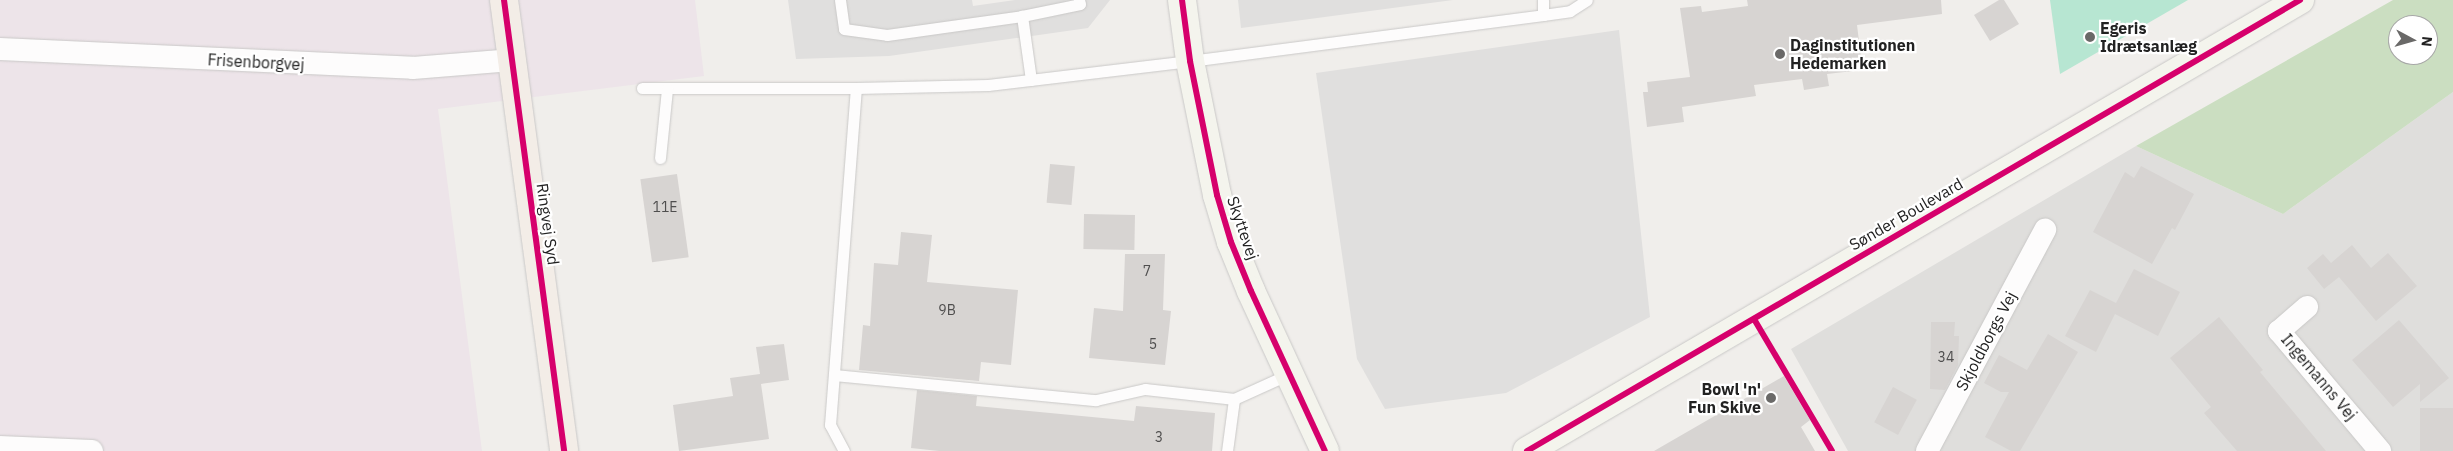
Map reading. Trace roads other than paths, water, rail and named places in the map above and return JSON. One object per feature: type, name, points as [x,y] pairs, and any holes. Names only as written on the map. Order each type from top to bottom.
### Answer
[{"type":"main road","name":"Ringvej Syd","points":[[504,0],[564,451]]},
{"type":"street","name":"Skyttevej","points":[[1182,0],[1190,61],[1217,195],[1231,242],[1325,451]]},
{"type":"street","name":"Sønder Boulevard","points":[[1527,451],[2300,0]]},
{"type":"street","name":"Frisenborgvej","points":[[0,49],[413,68],[512,60]]},
{"type":"street","name":"Skjoldborgs Vej","points":[[1927,451],[2045,230]]},
{"type":"street","name":"Ingemanns Vej","points":[[2307,307],[2279,331],[2380,451]]},
{"type":"street","points":[[0,447],[92,451]]},
{"type":"lane","points":[[840,0],[844,29],[886,35],[1022,16],[1080,4],[1080,0]]},
{"type":"lane","points":[[1543,0],[1543,15]]},
{"type":"lane","points":[[642,88],[856,88],[988,85],[1543,15],[1570,11],[1587,0]]},
{"type":"lane","points":[[1022,16],[1030,80]]},
{"type":"lane","points":[[844,451],[830,425],[856,88]]},
{"type":"lane","points":[[660,158],[667,89]]},
{"type":"lane","points":[[834,375],[1096,400],[1145,389],[1234,399],[1289,374]]},
{"type":"lane","points":[[1227,451],[1234,399]]},
{"type":"place","name":"Egeris Idrætsanlæg","points":[[2090,37]]},
{"type":"place","name":"Daginstitutionen Hedemarken","points":[[1780,54]]},
{"type":"place","name":"Bowl 'n' Fun Skive","points":[[1771,398]]}]
